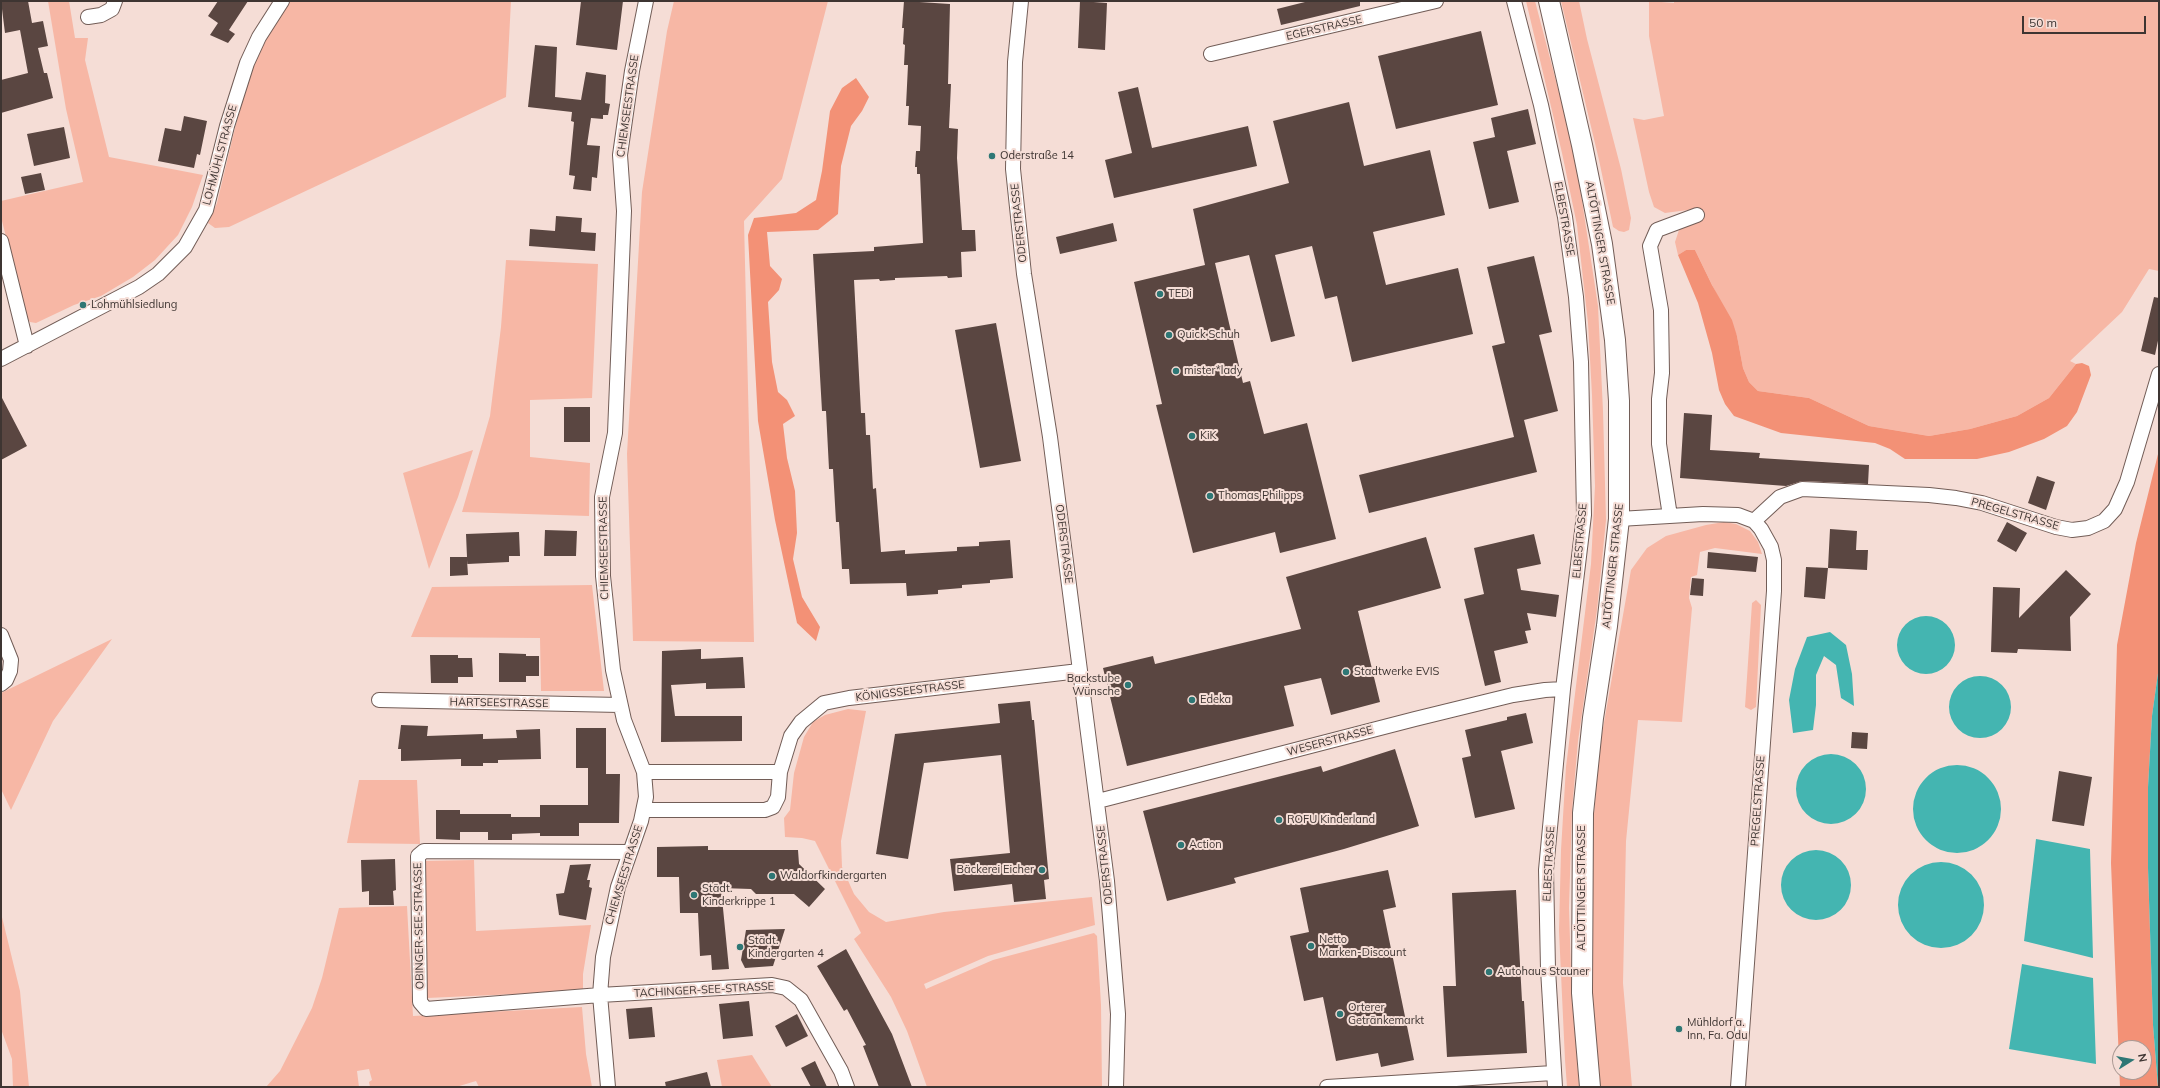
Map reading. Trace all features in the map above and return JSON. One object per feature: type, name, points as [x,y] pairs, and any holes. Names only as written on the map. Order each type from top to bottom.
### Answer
[{"type":"main road","name":"ALTÖTTINGER STRASSE","points":[[1549,1],[1582,145],[1609,291],[1619,401],[1619,519],[1607,626],[1593,718],[1583,813],[1582,993],[1590,1087]]},
{"type":"street","points":[[88,17],[102,15],[112,9],[115,1]]},
{"type":"street","name":"LOHMÜHLSTRASSE","points":[[27,346],[139,287],[158,274],[185,247],[206,210],[227,126],[247,64],[259,37],[282,1]]},
{"type":"street","name":"CHIEMSEESTRASSE","points":[[608,1087],[600,995],[603,957],[618,887],[644,810],[646,797],[644,772],[620,705],[612,663],[603,576],[602,497],[615,433],[624,211],[620,155],[646,1]]},
{"type":"street","name":"ODERSTRASSE","points":[[1021,1],[1015,62],[1013,169],[1024,274],[1050,436],[1098,801],[1116,973],[1118,1014],[1116,1087]]},
{"type":"street","name":"EGERSTRASSE","points":[[1211,54],[1436,1]]},
{"type":"street","name":"ELBESTRASSE","points":[[1514,1],[1541,105],[1565,217],[1576,297],[1584,451],[1584,515],[1564,689],[1546,870],[1548,969],[1555,1087]]},
{"type":"street","points":[[1670,516],[1660,444],[1659,399],[1662,373],[1661,310],[1650,246],[1652,238],[1657,230],[1697,215]]},
{"type":"street","points":[[1,241],[27,346],[1,359]]},
{"type":"street","name":"PREGELSTRASSE","points":[[1738,1087],[1774,591],[1774,560],[1771,547],[1761,529],[1754,522],[1780,497],[1802,489],[1929,494],[1982,503],[2056,527],[2072,530],[2088,528],[2104,521],[2115,509],[2127,482],[2159,374]]},
{"type":"street","points":[[1619,519],[1703,514],[1738,515],[1754,522]]},
{"type":"street","points":[[1,634],[11,660],[10,671],[6,680],[1,684]]},
{"type":"street","name":"KÖNIGSSEESTRASSE","points":[[644,810],[765,810],[773,807],[778,797],[780,772],[791,736],[801,722],[824,703],[849,698],[1080,671]]},
{"type":"street","name":"WESERSTRASSE","points":[[1098,801],[1513,695],[1545,690],[1564,689]]},
{"type":"street","name":"HARTSEESTRASSE","points":[[379,700],[620,705]]},
{"type":"street","points":[[644,772],[780,772]]},
{"type":"street","name":"OBINGER-SEE-STRASSE","points":[[600,995],[426,1009],[419,999],[418,856],[424,851],[630,852]]},
{"type":"street","name":"TACHINGER-SEE-STRASSE","points":[[600,995],[772,985],[786,988],[801,1000],[841,1071],[847,1087]]},
{"type":"street","points":[[1327,1087],[1553,1072]]},
{"type":"shaded area","points":[[48,1],[69,1],[75,38],[88,38],[85,60],[109,157],[203,175],[192,207],[178,235],[155,260],[133,277],[101,296],[74,305],[36,323],[30,322],[26,316],[1,217],[1,201],[83,182],[66,109]]},
{"type":"shaded area","points":[[290,1],[511,1],[506,97],[229,227],[215,228],[208,223],[217,203],[235,128],[254,61],[281,12]]},
{"type":"shaded area","points":[[674,1],[828,1],[782,179],[744,221],[754,642],[633,641],[627,454],[642,192],[667,31]]},
{"type":"shaded area","points":[[1526,1],[1535,1],[1566,119],[1579,181],[1598,306],[1606,520],[1597,610],[1578,741],[1572,810],[1569,908],[1571,972],[1579,1087],[1567,1087],[1559,931],[1561,850],[1566,767],[1591,564],[1595,486],[1592,395],[1588,323],[1577,225],[1562,153]]},
{"type":"shaded area","points":[[1561,1],[1579,1],[1587,39],[1621,169],[1631,218],[1629,230],[1624,232],[1613,227],[1599,160]]},
{"type":"shaded area","points":[[1649,1],[1674,3],[1674,1],[2159,1],[2159,271],[2149,269],[2122,312],[2070,361],[2076,364],[2049,398],[2017,416],[1970,429],[1929,436],[1869,426],[1809,398],[1758,391],[1749,382],[1743,368],[1737,336],[1695,250],[1686,250],[1678,255],[1675,242],[1679,230],[1685,226],[1695,209],[1665,213],[1654,207],[1649,192],[1633,118],[1644,120],[1664,116],[1649,36]]},
{"type":"shaded area","points":[[856,78],[869,97],[862,111],[851,126],[841,166],[838,214],[818,230],[767,232],[770,266],[782,279],[779,290],[768,302],[772,362],[778,392],[787,400],[795,416],[783,424],[787,458],[795,491],[797,533],[793,559],[802,597],[820,627],[816,641],[797,623],[775,520],[758,421],[748,235],[754,218],[796,213],[816,200],[822,171],[830,111],[842,88]]},
{"type":"shaded area","points":[[1686,250],[1695,250],[1712,285],[1732,320],[1737,336],[1743,368],[1749,382],[1758,391],[1809,398],[1869,426],[1929,436],[1970,429],[2017,416],[2049,398],[2076,364],[2082,363],[2089,366],[2091,375],[2077,412],[2067,426],[2044,439],[2009,452],[1977,459],[1905,459],[1890,449],[1875,443],[1781,433],[1734,416],[1725,404],[1719,390],[1712,353],[1698,303],[1678,255]]},
{"type":"shaded area","points":[[506,260],[598,264],[592,398],[530,400],[530,457],[590,463],[589,516],[462,512],[490,416],[501,327]]},
{"type":"shaded area","points":[[473,450],[458,497],[429,569],[403,473]]},
{"type":"shaded area","points":[[2159,450],[2159,666],[2152,716],[2148,787],[2148,868],[2153,1025],[2158,1087],[2120,1087],[2120,1080],[2152,1080],[2152,1040],[2118,1040],[2111,863],[2117,645],[2136,543]]},
{"type":"shaded area","points":[[1724,522],[1736,524],[1750,531],[1758,542],[1762,554],[1715,548],[1700,552],[1697,575],[1691,577],[1689,598],[1692,608],[1682,722],[1638,720],[1626,841],[1623,983],[1632,1087],[1598,1087],[1593,1042],[1591,848],[1600,745],[1631,570],[1647,548],[1666,536],[1706,525]]},
{"type":"shaded area","points":[[592,585],[604,691],[541,691],[540,638],[411,637],[432,587]]},
{"type":"shaded area","points":[[1756,600],[1761,605],[1756,707],[1751,710],[1745,707],[1752,603]]},
{"type":"shaded area","points":[[112,639],[53,721],[11,810],[1,789],[1,693]]},
{"type":"shaded area","points":[[848,709],[866,711],[841,841],[842,867],[854,894],[869,912],[886,922],[944,912],[1092,897],[1095,925],[988,956],[924,984],[926,989],[993,960],[1094,933],[1097,936],[1101,1005],[1102,1087],[927,1087],[907,1031],[891,997],[854,939],[861,933],[815,841],[802,838],[785,837],[784,818],[790,810],[794,773],[804,737],[813,722],[825,715]]},
{"type":"shaded area","points":[[359,780],[417,780],[420,844],[347,843]]},
{"type":"shaded area","points":[[474,860],[476,931],[591,925],[583,974],[583,991],[427,998],[424,861]]},
{"type":"shaded area","points":[[407,906],[413,1016],[582,1007],[586,1054],[592,1087],[479,1087],[476,1081],[456,1087],[370,1087],[369,1082],[372,1080],[369,1069],[357,1071],[359,1087],[266,1087],[280,1071],[312,1008],[322,978],[339,908]]},
{"type":"shaded area","points":[[1,913],[20,991],[29,1087],[13,1087],[12,1059],[1,1029]]},
{"type":"shaded area","points":[[752,1055],[772,1087],[722,1087],[717,1060]]},
{"type":"water","points":[[1920,616],[1932,616],[1947,624],[1955,639],[1955,651],[1947,666],[1932,674],[1920,674],[1905,666],[1897,651],[1897,639],[1905,624]]},
{"type":"water","points":[[1830,632],[1846,645],[1852,674],[1854,706],[1841,698],[1836,665],[1824,656],[1816,675],[1816,705],[1813,730],[1793,733],[1789,700],[1795,669],[1807,637]]},
{"type":"water","points":[[2159,666],[2158,1087],[2153,1025],[2148,868],[2148,787],[2152,716]]},
{"type":"water","points":[[1974,676],[1986,676],[2002,685],[2009,695],[2011,707],[2009,719],[2002,729],[1986,738],[1974,738],[1963,733],[1954,724],[1949,713],[1949,701],[1954,690],[1963,681]]},
{"type":"water","points":[[1824,754],[1838,754],[1851,760],[1860,769],[1864,775],[1866,789],[1864,803],[1856,814],[1845,822],[1838,824],[1824,824],[1817,822],[1806,814],[1798,803],[1796,796],[1796,782],[1798,775],[1806,764],[1817,756]]},
{"type":"water","points":[[1957,765],[1974,768],[1982,772],[1994,784],[1998,792],[2001,809],[1998,826],[1994,834],[1982,846],[1974,850],[1957,853],[1940,850],[1932,846],[1920,834],[1916,826],[1913,809],[1916,792],[1920,784],[1932,772],[1940,768]]},
{"type":"water","points":[[2036,839],[2090,849],[2093,958],[2024,941]]},
{"type":"water","points":[[1816,850],[1829,853],[1841,860],[1848,872],[1851,885],[1848,898],[1841,910],[1829,917],[1816,920],[1803,917],[1791,910],[1784,898],[1781,885],[1784,872],[1791,860],[1803,853]]},
{"type":"water","points":[[1941,862],[1957,865],[1965,869],[1977,881],[1981,889],[1984,905],[1981,921],[1977,929],[1965,941],[1957,945],[1941,948],[1925,945],[1917,941],[1905,929],[1901,921],[1898,905],[1901,889],[1905,881],[1917,869],[1925,865]]},
{"type":"water","points":[[2022,964],[2093,978],[2096,1064],[2009,1049]]},
{"type":"building","points":[[1,1],[28,1],[32,23],[43,21],[48,46],[38,48],[44,73],[47,73],[53,98],[1,113],[1,80],[28,73],[20,30],[5,33]]},
{"type":"building","points":[[218,1],[248,1],[229,30],[235,34],[228,43],[210,35],[218,23],[208,16]]},
{"type":"building","points":[[581,1],[623,1],[617,50],[576,45]]},
{"type":"building","points":[[904,1],[950,4],[948,84],[951,84],[949,128],[958,129],[957,158],[962,230],[975,230],[976,251],[961,252],[962,277],[948,278],[947,276],[895,278],[895,280],[880,281],[879,279],[854,280],[861,413],[865,413],[866,435],[870,435],[873,489],[876,488],[881,552],[905,550],[905,554],[957,551],[957,547],[979,546],[979,542],[1010,540],[1013,578],[990,580],[990,583],[962,585],[962,588],[938,590],[938,594],[907,596],[906,583],[850,584],[849,569],[842,569],[839,522],[836,522],[833,469],[829,469],[826,411],[822,411],[813,254],[874,251],[874,247],[923,243],[920,174],[917,174],[917,167],[915,167],[916,151],[920,151],[921,126],[908,125],[909,106],[906,106],[908,65],[904,65],[905,45],[903,44],[904,28],[902,28]]},
{"type":"building","points":[[1080,1],[1107,3],[1105,50],[1078,48]]},
{"type":"building","points":[[1309,1],[1360,1],[1360,6],[1281,25],[1277,9]]},
{"type":"building","points":[[1481,31],[1498,105],[1396,129],[1378,56]]},
{"type":"building","points":[[535,45],[557,47],[555,97],[581,100],[586,72],[606,75],[605,103],[610,104],[608,115],[603,115],[603,119],[591,118],[587,145],[600,146],[597,178],[592,177],[591,191],[573,189],[575,176],[569,175],[574,122],[571,121],[572,112],[528,107]]},
{"type":"building","points":[[1138,87],[1152,148],[1248,126],[1257,166],[1114,198],[1105,160],[1132,153],[1118,92]]},
{"type":"building","points":[[1349,102],[1364,166],[1430,150],[1445,215],[1373,232],[1386,285],[1458,268],[1473,334],[1352,362],[1337,296],[1325,299],[1312,246],[1275,255],[1295,336],[1271,342],[1249,255],[1215,263],[1243,383],[1250,381],[1264,434],[1307,423],[1336,539],[1280,553],[1275,532],[1193,553],[1156,405],[1162,404],[1134,282],[1205,265],[1193,209],[1289,183],[1273,121]]},
{"type":"building","points":[[1528,109],[1536,144],[1507,151],[1519,202],[1489,209],[1473,142],[1495,137],[1491,118]]},
{"type":"building","points":[[184,116],[207,121],[200,155],[197,154],[194,168],[158,161],[165,128],[181,131]]},
{"type":"building","points":[[64,127],[70,158],[34,166],[27,134]]},
{"type":"building","points":[[41,173],[45,190],[25,194],[21,177]]},
{"type":"building","points":[[556,216],[582,218],[581,232],[596,233],[595,251],[529,246],[530,229],[555,231]]},
{"type":"building","points":[[1113,223],[1117,241],[1060,254],[1056,237]]},
{"type":"building","points":[[1534,256],[1552,332],[1539,335],[1558,411],[1524,420],[1537,472],[1369,513],[1359,475],[1514,437],[1492,346],[1505,343],[1487,267]]},
{"type":"building","points":[[2154,297],[2159,298],[2159,336],[2155,355],[2141,351]]},
{"type":"building","points":[[996,323],[1021,461],[980,468],[955,330]]},
{"type":"building","points":[[1,396],[27,446],[1,460]]},
{"type":"building","points":[[564,407],[590,407],[590,442],[564,442]]},
{"type":"building","points":[[1684,413],[1712,415],[1710,450],[1760,453],[1759,458],[1869,465],[1868,484],[1802,481],[1786,486],[1680,478]]},
{"type":"building","points":[[2037,476],[2055,482],[2046,510],[2028,503]]},
{"type":"building","points":[[2007,522],[2027,533],[2016,552],[1997,541]]},
{"type":"building","points":[[1830,529],[1857,531],[1856,550],[1868,550],[1867,570],[1828,568]]},
{"type":"building","points":[[545,530],[577,531],[576,556],[544,556]]},
{"type":"building","points":[[519,532],[520,556],[509,556],[509,562],[467,564],[468,575],[450,576],[450,557],[467,557],[466,534]]},
{"type":"building","points":[[1534,534],[1541,564],[1517,569],[1521,590],[1559,595],[1556,617],[1527,613],[1531,630],[1525,631],[1528,643],[1494,651],[1501,682],[1485,686],[1464,599],[1484,594],[1474,548]]},
{"type":"building","points":[[1426,537],[1441,588],[1358,611],[1380,702],[1331,715],[1321,678],[1284,686],[1294,726],[1127,766],[1103,668],[1153,656],[1155,664],[1301,629],[1286,577]]},
{"type":"building","points":[[1708,552],[1758,557],[1756,572],[1707,568]]},
{"type":"building","points":[[1806,567],[1828,568],[1825,599],[1804,597]]},
{"type":"building","points":[[2066,570],[2091,594],[2070,617],[2071,651],[2018,649],[2017,653],[1991,652],[1993,587],[2020,588],[2019,618]]},
{"type":"building","points":[[1692,578],[1704,579],[1703,596],[1690,595]]},
{"type":"building","points":[[701,649],[701,659],[743,657],[745,688],[706,689],[706,683],[671,685],[675,716],[742,716],[742,741],[661,742],[662,651]]},
{"type":"building","points":[[499,653],[539,656],[539,676],[526,676],[526,682],[499,682]]},
{"type":"building","points":[[430,655],[458,655],[458,658],[472,658],[473,677],[458,677],[458,683],[431,683]]},
{"type":"building","points":[[1030,701],[1032,720],[1034,720],[1049,879],[1044,880],[1046,899],[1014,902],[1012,884],[954,891],[950,859],[1010,853],[1001,755],[924,763],[908,859],[876,854],[895,734],[1000,723],[998,704]]},
{"type":"building","points":[[1526,713],[1533,743],[1501,751],[1515,809],[1475,818],[1462,758],[1471,756],[1465,730],[1507,720],[1507,717]]},
{"type":"building","points":[[401,725],[428,726],[427,736],[483,734],[483,739],[517,738],[516,730],[540,729],[541,759],[498,760],[498,763],[483,763],[483,766],[461,766],[461,759],[401,761],[401,749],[398,749]]},
{"type":"building","points":[[576,728],[606,728],[606,774],[620,774],[619,823],[579,823],[579,836],[540,836],[540,833],[512,834],[512,840],[488,840],[488,832],[460,832],[460,840],[436,839],[436,810],[460,810],[460,814],[511,814],[511,817],[540,817],[540,805],[588,805],[588,768],[576,768]]},
{"type":"building","points":[[1852,732],[1868,733],[1867,749],[1851,748]]},
{"type":"building","points":[[1395,749],[1419,826],[1344,849],[1234,878],[1236,883],[1167,901],[1143,811],[1321,766],[1323,772]]},
{"type":"building","points":[[2059,771],[2092,777],[2084,826],[2052,821]]},
{"type":"building","points":[[708,846],[708,850],[798,850],[799,864],[825,889],[809,907],[794,894],[756,894],[751,889],[721,888],[729,969],[712,970],[711,955],[700,956],[698,913],[680,913],[679,877],[657,877],[657,847]]},
{"type":"building","points":[[395,859],[396,890],[393,891],[394,905],[369,905],[369,891],[362,892],[361,860]]},
{"type":"building","points":[[591,864],[587,880],[590,880],[589,887],[592,888],[586,920],[559,915],[556,894],[564,893],[570,865]]},
{"type":"building","points":[[1388,870],[1396,907],[1383,910],[1414,1060],[1381,1067],[1378,1053],[1336,1061],[1323,997],[1304,1001],[1290,936],[1309,932],[1300,888]]},
{"type":"building","points":[[1516,890],[1522,1001],[1524,1001],[1527,1053],[1447,1057],[1443,986],[1456,986],[1452,893]]},
{"type":"building","points":[[785,929],[773,966],[745,968],[741,960],[746,930]]},
{"type":"building","points":[[846,949],[892,1034],[912,1087],[879,1087],[863,1046],[866,1045],[847,1009],[844,1011],[817,966]]},
{"type":"building","points":[[749,1001],[753,1036],[723,1039],[719,1004]]},
{"type":"building","points":[[652,1007],[655,1037],[629,1039],[626,1009]]},
{"type":"building","points":[[797,1014],[808,1036],[786,1047],[775,1026]]},
{"type":"building","points":[[815,1061],[827,1087],[811,1087],[801,1068]]},
{"type":"building","points":[[707,1072],[711,1087],[666,1087],[665,1082]]},
{"type":"place","name":"Oderstraße 14","points":[[992,156]]},
{"type":"place","name":"TEDi","points":[[1160,294]]},
{"type":"place","name":"Lohmühlsiedlung","points":[[83,305]]},
{"type":"place","name":"Quick Schuh","points":[[1169,335]]},
{"type":"place","name":"mister*lady","points":[[1176,371]]},
{"type":"place","name":"KiK","points":[[1192,436]]},
{"type":"place","name":"Thomas Philipps","points":[[1210,496]]},
{"type":"place","name":"Stadtwerke EVIS","points":[[1346,672]]},
{"type":"place","name":"Backstube Wünsche","points":[[1128,685]]},
{"type":"place","name":"Edeka","points":[[1192,700]]},
{"type":"place","name":"ROFU Kinderland","points":[[1279,820]]},
{"type":"place","name":"Action","points":[[1181,845]]},
{"type":"place","name":"Bäckerei Eicher","points":[[1042,870]]},
{"type":"place","name":"Waldorfkindergarten","points":[[772,876]]},
{"type":"place","name":"Städt. Kinderkrippe 1","points":[[694,895]]},
{"type":"place","name":"Netto Marken-Discount","points":[[1311,946]]},
{"type":"place","name":"Städt. Kindergarten 4","points":[[740,947]]},
{"type":"place","name":"Autohaus Stauner","points":[[1489,972]]},
{"type":"place","name":"Orterer Getränkemarkt","points":[[1340,1014]]},
{"type":"place","name":"Mühldorf a. Inn, Fa. Odu","points":[[1679,1029]]}]
